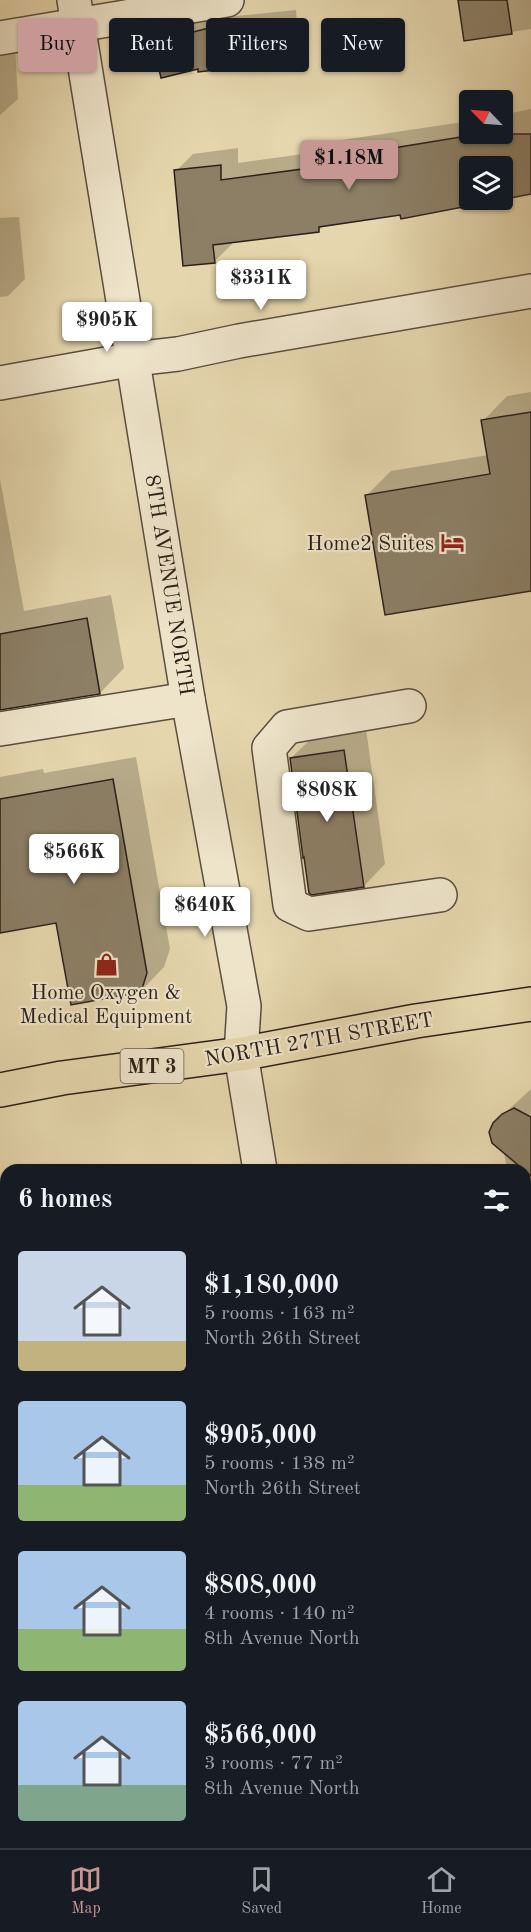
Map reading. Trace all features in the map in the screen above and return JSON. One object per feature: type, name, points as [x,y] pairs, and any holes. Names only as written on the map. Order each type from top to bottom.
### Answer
[{"type":"main road","name":"NORTH 27TH STREET","points":[[0,1090],[62,1078],[241,1054],[416,1021],[531,1004]]},
{"type":"street","points":[[0,38],[76,13],[227,0]]},
{"type":"street","name":"8TH AVENUE NORTH","points":[[76,13],[188,699],[244,1006],[241,1054],[259,1164]]},
{"type":"street","points":[[0,383],[134,359],[178,354],[238,341],[531,291]]},
{"type":"street","points":[[0,729],[188,699]]},
{"type":"street","points":[[409,706],[287,727],[269,748],[290,905],[309,914],[440,895]]},
{"type":"building","points":[[458,0],[507,0],[512,34],[464,41]]},
{"type":"building","points":[[206,29],[206,71],[194,70],[194,32]]},
{"type":"building","points":[[160,72],[186,72],[161,78]]},
{"type":"building","points":[[513,134],[531,134],[531,194],[513,198],[513,156],[459,156],[459,208],[401,219],[400,215],[319,227],[319,232],[213,245],[215,263],[183,266],[174,170],[221,165],[221,180],[317,167],[316,158],[459,137],[459,144],[513,144]]},
{"type":"building","name":"Home2 Suites","points":[[531,412],[531,591],[385,615],[365,495],[490,474],[481,420]]},
{"type":"building","points":[[87,618],[100,694],[0,710],[0,634]]},
{"type":"building","points":[[344,750],[364,887],[312,895],[309,893],[303,858],[290,758]]},
{"type":"building","points":[[113,779],[147,973],[141,992],[71,1005],[56,923],[0,933],[0,799]]},
{"type":"building","points":[[514,1108],[531,1117],[531,1164],[517,1164],[492,1143],[489,1132],[493,1123],[502,1114]]},
{"type":"place","name":"Home2 Suites","points":[[452,543]]},
{"type":"place","name":"Home Oxygen & Medical Equipment","points":[[106,964]]}]
